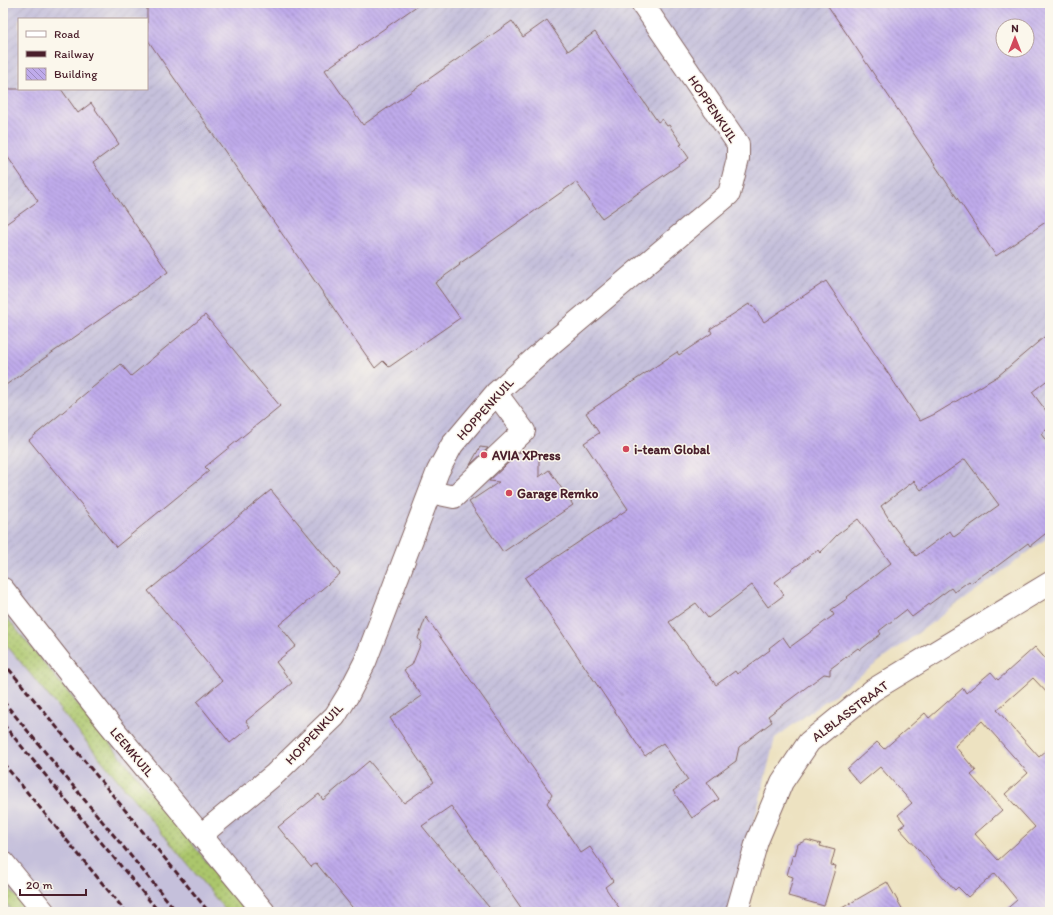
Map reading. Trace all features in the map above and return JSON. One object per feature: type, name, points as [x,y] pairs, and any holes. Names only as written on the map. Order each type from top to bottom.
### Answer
[{"type":"street","name":"HOPPENKUIL","points":[[201,835],[275,774],[335,716],[365,662],[438,471],[452,445],[496,393],[552,343],[729,194],[738,159],[738,144],[642,3]]},
{"type":"street","points":[[430,492],[454,497],[524,431],[496,393]]},
{"type":"street","name":"ALBLASSTRAAT","points":[[737,912],[757,841],[782,782],[809,742],[874,690],[1050,583]]},
{"type":"street","name":"LEEMKUIL","points":[[3,589],[106,720],[264,912]]},
{"type":"street","points":[[3,862],[44,912]]},
{"type":"shaded area","points":[[3,3],[1050,3],[1050,536],[775,738],[732,912],[237,912],[3,629]]},
{"type":"shaded area","points":[[3,629],[237,912],[3,912]]},
{"type":"green space","points":[[3,613],[248,912],[227,912],[3,641]]},
{"type":"green space","points":[[3,880],[29,912],[13,912],[3,900]]},
{"type":"building","points":[[147,3],[421,3],[325,70],[363,125],[512,21],[523,37],[547,20],[568,51],[595,32],[658,122],[662,119],[667,126],[669,125],[682,144],[680,145],[689,158],[602,218],[576,182],[459,264],[460,265],[435,283],[460,318],[389,367],[383,361],[375,368],[148,40]]},
{"type":"building","points":[[826,3],[1050,3],[1050,219],[996,256]]},
{"type":"building","points":[[3,89],[62,90],[78,113],[91,103],[119,144],[93,163],[168,272],[3,387],[3,226],[38,201],[3,150]]},
{"type":"building","points":[[826,281],[920,421],[935,414],[998,376],[1050,332],[1050,378],[1032,392],[1050,416],[1050,427],[1041,434],[1050,446],[1050,530],[1030,546],[1028,543],[992,570],[991,569],[971,583],[969,581],[954,592],[951,588],[912,617],[906,610],[879,631],[881,634],[860,650],[858,648],[830,669],[830,675],[824,674],[768,716],[772,722],[739,747],[736,761],[707,782],[719,799],[692,818],[673,791],[688,780],[663,743],[645,756],[525,578],[628,509],[584,443],[599,433],[586,413],[677,352],[679,355],[712,333],[710,329],[749,304],[750,306],[752,305],[764,322]],"holes":[[[965,459],[999,505],[954,537],[950,531],[916,556],[894,527],[881,506],[914,481],[921,490]],[[858,519],[891,563],[831,610],[834,615],[790,647],[783,637],[769,648],[770,650],[737,674],[735,671],[716,685],[669,622],[696,603],[708,618],[752,585],[768,607],[784,595],[775,582],[818,550],[820,553],[837,535]]]},
{"type":"building","points":[[205,315],[280,406],[205,467],[209,471],[116,547],[29,440],[121,364],[131,376]]},
{"type":"building","points":[[480,447],[488,448],[470,465]]},
{"type":"building","points":[[520,452],[539,455],[539,477],[549,470],[573,505],[503,552],[469,502],[499,482],[489,481]]},
{"type":"building","points":[[271,490],[340,574],[279,625],[296,646],[276,662],[292,683],[246,721],[250,727],[230,743],[197,702],[222,681],[148,591]]},
{"type":"building","points":[[426,617],[552,795],[547,803],[581,853],[590,847],[613,881],[605,887],[622,912],[524,912],[451,806],[422,826],[493,912],[356,912],[316,863],[311,867],[278,827],[319,794],[323,800],[369,761],[404,803],[434,782],[390,718],[422,696],[404,670],[412,665],[421,643],[418,638]]},
{"type":"building","points":[[1035,647],[1050,664],[1050,696],[1033,678],[997,710],[1039,757],[1050,747],[1050,912],[1003,912],[1017,900],[995,873],[968,897],[958,887],[955,890],[899,828],[905,824],[898,815],[912,803],[880,767],[860,784],[847,769],[877,742],[884,749],[925,713],[929,718],[963,688],[966,693],[991,672],[998,680]],"holes":[[[982,721],[1028,773],[1005,794],[1035,827],[998,860],[975,834],[1002,810],[971,775],[976,771],[955,746]]]},
{"type":"building","points":[[807,840],[821,844],[820,846],[835,850],[831,865],[836,866],[824,906],[788,896],[793,877],[787,875],[793,854],[795,855],[798,844]]},
{"type":"building","points":[[887,882],[904,912],[835,912]]},
{"type":"railway","points":[[3,662],[209,912]]},
{"type":"railway","points":[[3,701],[177,912]]},
{"type":"railway","points":[[3,724],[159,912]]},
{"type":"railway","points":[[3,763],[126,912]]},
{"type":"place","name":"i-team Global","points":[[626,449]]},
{"type":"place","name":"AVIA XPress","points":[[484,455]]},
{"type":"place","name":"Garage Remko","points":[[509,493]]}]
